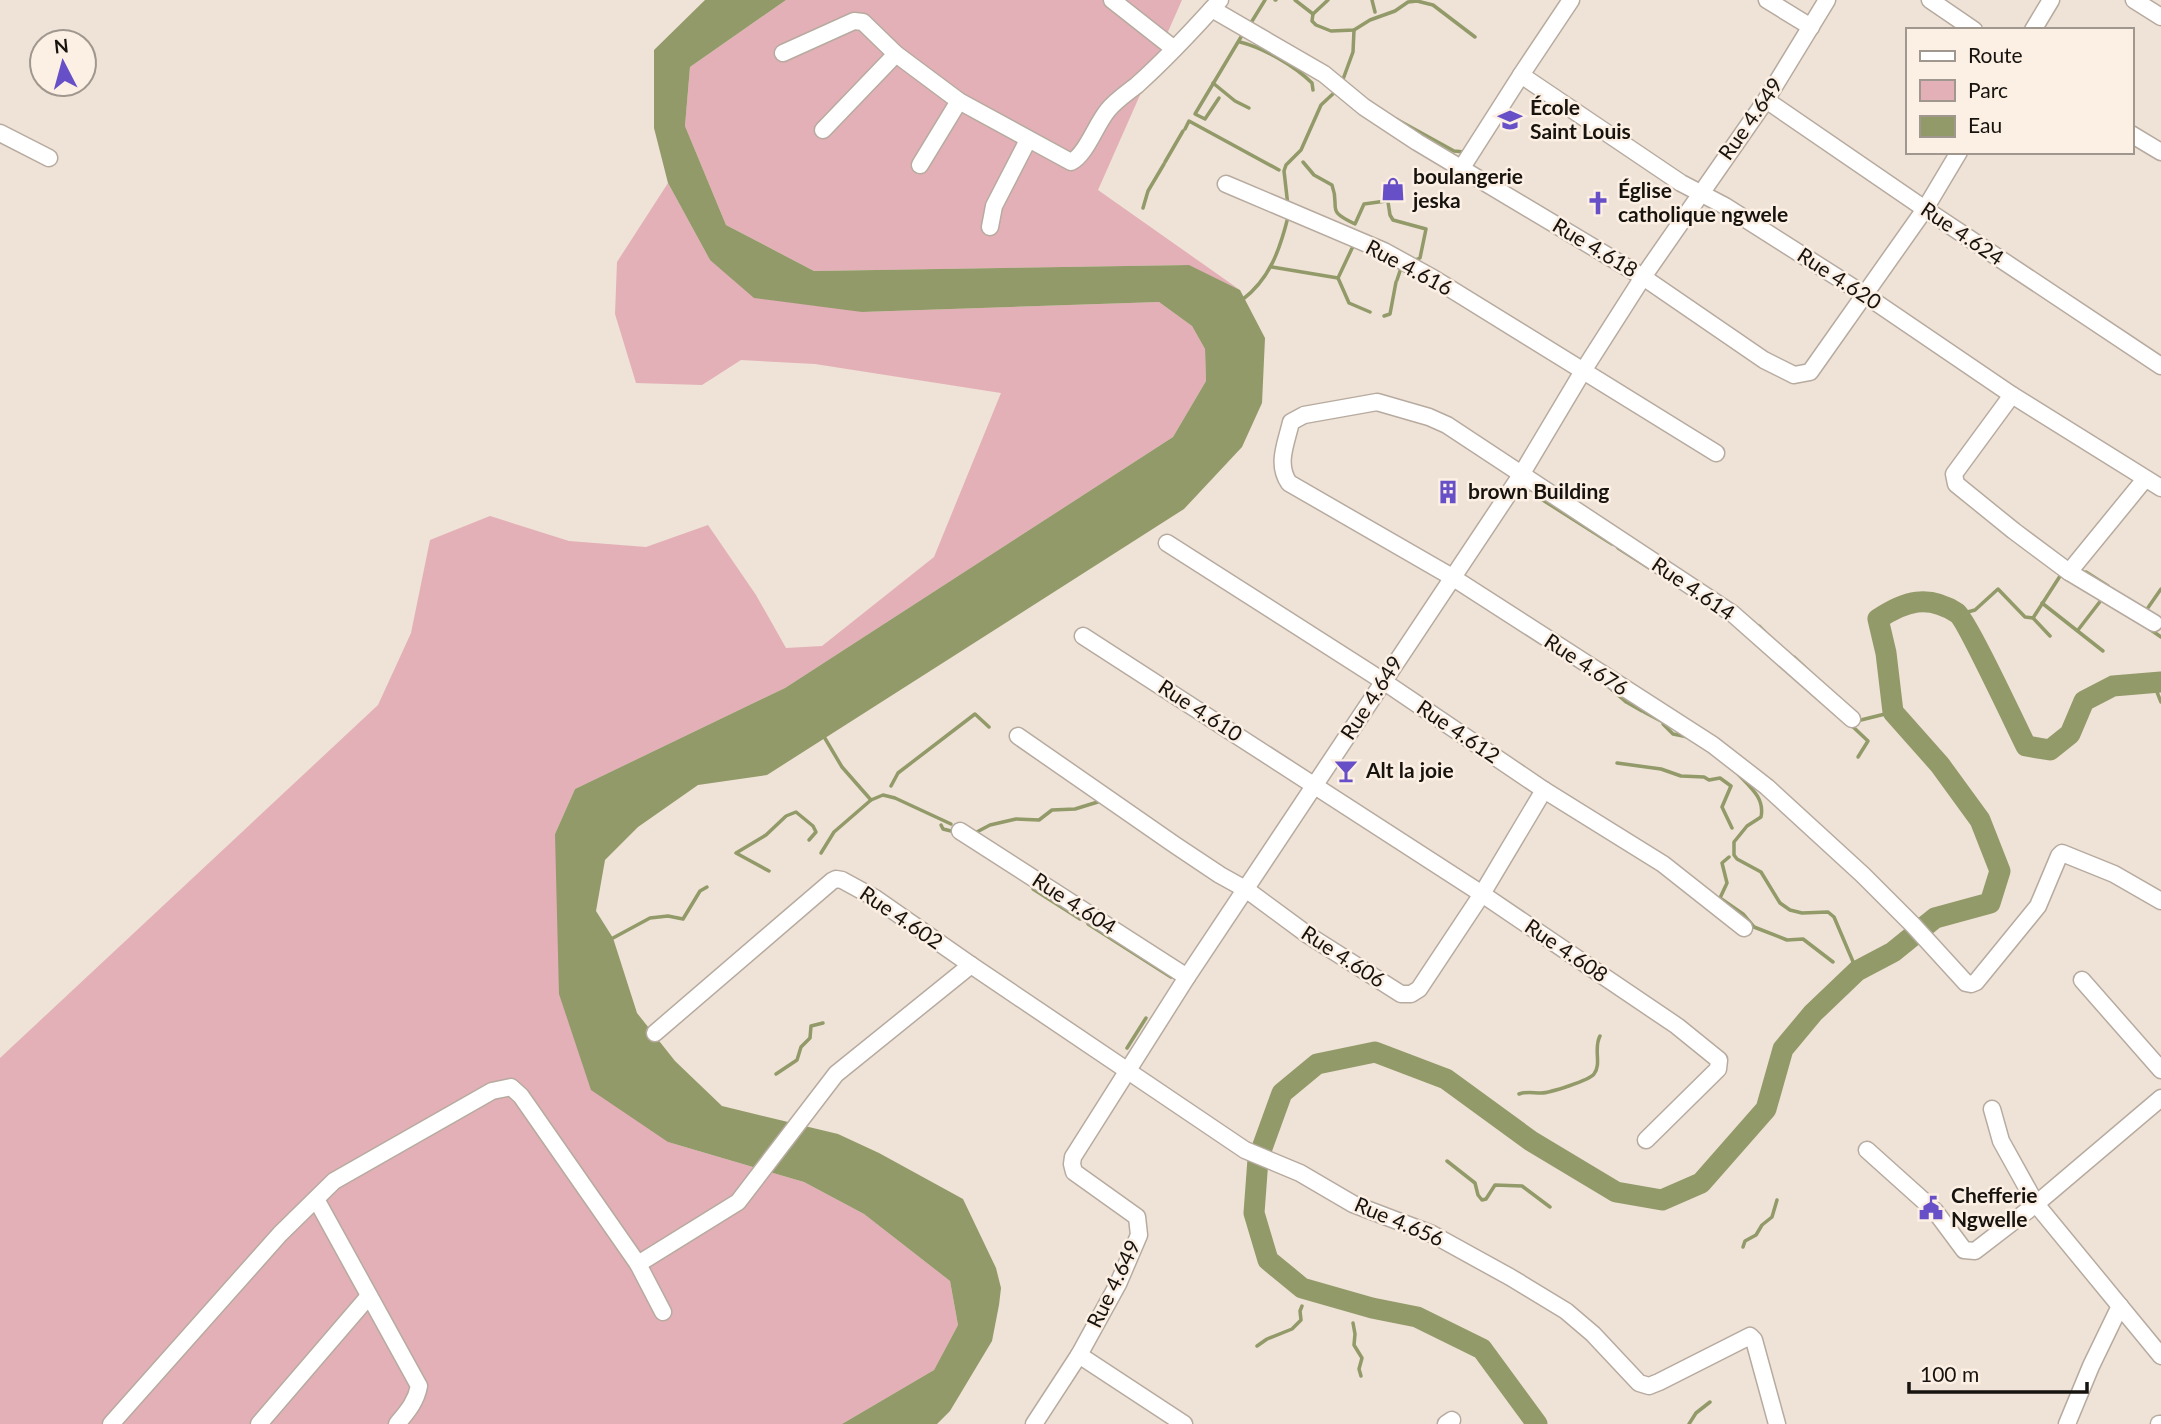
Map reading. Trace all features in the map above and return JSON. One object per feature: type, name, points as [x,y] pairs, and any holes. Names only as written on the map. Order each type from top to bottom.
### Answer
[{"type":"street","points":[[1112,0],[1173,48]]},
{"type":"street","points":[[1461,169],[1571,0]]},
{"type":"street","points":[[1767,0],[1811,27]]},
{"type":"street","name":"Rue 4.649","points":[[1034,1424],[1079,1355],[1118,1284],[1139,1235],[1137,1216],[1074,1172],[1073,1157],[1187,977],[1521,475],[1583,370],[1643,277],[1766,100],[1827,0]]},
{"type":"street","points":[[1930,0],[1971,28]]},
{"type":"street","points":[[2034,28],[2051,0]]},
{"type":"street","points":[[2134,0],[2161,17]]},
{"type":"street","points":[[783,53],[858,21],[863,22],[896,54],[959,101],[1067,162],[1077,159],[1109,108],[1137,85],[1216,5]]},
{"type":"street","name":"Rue 4.618","points":[[1216,5],[1324,74],[1364,107],[1461,169],[1643,277],[1745,348],[1794,375],[1810,372],[1925,209],[1958,154]]},
{"type":"street","points":[[823,130],[896,54]]},
{"type":"street","name":"Rue 4.620","points":[[1521,75],[1681,183],[1725,206],[1865,295],[2012,395],[2161,488]]},
{"type":"street","name":"Rue 4.624","points":[[1766,100],[2161,366]]},
{"type":"street","points":[[920,165],[959,101]]},
{"type":"street","points":[[0,133],[49,158]]},
{"type":"street","points":[[2133,135],[2161,152]]},
{"type":"street","points":[[990,226],[994,206],[1028,140]]},
{"type":"street","name":"Rue 4.616","points":[[1226,184],[1384,251],[1433,278],[1716,453]]},
{"type":"street","points":[[2012,395],[1954,474],[1956,484],[2070,572],[2154,623]]},
{"type":"street","name":"Rue 4.676","points":[[1521,475],[1447,425],[1391,404],[1367,402],[1297,417],[1291,422],[1281,464],[1282,474],[1289,483],[1452,577],[1713,745],[1767,787],[1863,875],[1966,983],[1976,982],[2038,906],[2062,853],[2114,874],[2161,901]]},
{"type":"street","name":"Rue 4.614","points":[[1521,475],[1733,614],[1852,719]]},
{"type":"street","points":[[2070,572],[2145,479]]},
{"type":"street","name":"Rue 4.612","points":[[1167,543],[1383,681],[1544,790],[1663,864],[1744,928]]},
{"type":"street","name":"Rue 4.610","points":[[1083,636],[1315,787]]},
{"type":"street","name":"Rue 4.606","points":[[1018,736],[1175,845],[1247,890],[1297,928],[1401,994],[1411,994],[1419,989],[1482,894],[1544,790]]},
{"type":"street","name":"Rue 4.608","points":[[1315,787],[1482,894],[1677,1026],[1719,1060],[1718,1069],[1646,1140]]},
{"type":"street","name":"Rue 4.604","points":[[960,831],[1187,977]]},
{"type":"street","name":"Rue 4.602","points":[[655,1033],[836,879],[876,898],[1126,1070]]},
{"type":"street","points":[[638,1264],[738,1202],[836,1074],[971,965]]},
{"type":"street","points":[[2082,979],[2161,1070]]},
{"type":"street","name":"Rue 4.656","points":[[1126,1070],[1245,1150],[1300,1173],[1353,1204],[1432,1234],[1566,1311],[1593,1334],[1639,1383],[1648,1386],[1659,1382],[1750,1336],[1754,1340],[1777,1424]]},
{"type":"street","points":[[111,1424],[280,1234],[334,1181],[492,1091],[511,1087],[521,1096],[638,1264],[663,1312]]},
{"type":"street","points":[[1867,1150],[1926,1202],[1964,1250],[1975,1251],[2036,1204],[2161,1098]]},
{"type":"street","points":[[1992,1109],[2001,1141],[2036,1204],[2161,1356]]},
{"type":"street","points":[[316,1199],[419,1386],[411,1407],[397,1424]]},
{"type":"street","points":[[259,1424],[369,1296]]},
{"type":"street","points":[[2067,1424],[2120,1306]]},
{"type":"street","points":[[1079,1355],[1184,1424]]},
{"type":"green space","points":[[786,0],[1182,0],[1098,190],[1240,290],[1188,265],[814,271],[726,225],[685,126],[690,67]]},
{"type":"green space","points":[[668,183],[710,260],[862,312],[1159,302],[1192,326],[1205,349],[1206,381],[1173,437],[785,688],[575,789],[555,834],[668,1142],[804,1182],[864,1214],[950,1281],[958,1325],[934,1370],[842,1424],[0,1424],[0,1058],[378,705],[411,633],[430,540],[490,516],[569,541],[646,547],[708,525],[756,595],[786,648],[822,646],[934,557],[1001,393],[815,364],[741,360],[702,385],[636,383],[615,314],[617,262]]},
{"type":"water","points":[[705,0],[786,0],[690,67],[685,126],[726,225],[814,271],[1189,265],[1240,290],[1265,338],[1262,403],[1242,447],[1184,509],[767,775],[698,785],[638,827],[605,860],[596,911],[613,938],[637,1013],[675,1061],[722,1106],[838,1134],[963,1199],[996,1268],[1001,1288],[992,1341],[950,1411],[937,1424],[842,1424],[934,1370],[958,1325],[950,1281],[864,1214],[804,1182],[668,1142],[591,1090],[559,994],[555,834],[575,789],[785,688],[1173,437],[1206,381],[1205,349],[1192,326],[1159,302],[862,312],[754,298],[710,260],[668,183],[654,128],[654,50]]},
{"type":"waterway","points":[[1249,26],[1265,0]]},
{"type":"waterway","points":[[1295,0],[1313,14],[1312,21],[1316,25],[1331,31],[1354,30],[1408,2],[1417,1],[1433,5],[1475,37]]},
{"type":"waterway","points":[[1313,14],[1328,0]]},
{"type":"waterway","points":[[1372,0],[1375,12]]},
{"type":"waterway","points":[[1342,82],[1353,52],[1354,30]]},
{"type":"waterway","points":[[1219,98],[1205,119],[1195,114],[1244,32]]},
{"type":"waterway","points":[[1240,42],[1288,64],[1312,83],[1313,90]]},
{"type":"waterway","points":[[1213,83],[1235,101],[1249,108]]},
{"type":"waterway","points":[[1288,206],[1284,171],[1286,165],[1301,150],[1321,105],[1336,91]]},
{"type":"waterway","points":[[1396,119],[1454,151],[1464,152]]},
{"type":"waterway","points":[[1185,129],[1189,121],[1279,170]]},
{"type":"waterway","points":[[1165,162],[1183,131]]},
{"type":"waterway","points":[[1303,162],[1314,175],[1332,185],[1336,212],[1345,219],[1355,224],[1364,204],[1386,201],[1393,220],[1426,229],[1420,258],[1415,260]]},
{"type":"waterway","points":[[1143,208],[1148,191],[1164,164]]},
{"type":"waterway","points":[[1242,300],[1267,273],[1288,217]]},
{"type":"waterway","points":[[1355,242],[1338,278],[1349,303],[1370,312]]},
{"type":"waterway","points":[[1272,267],[1338,278]]},
{"type":"waterway","points":[[1397,280],[1401,268]]},
{"type":"waterway","points":[[1384,316],[1390,314],[1396,282]]},
{"type":"waterway","points":[[1517,495],[1532,489]]},
{"type":"waterway","points":[[1538,492],[1538,497],[1612,544]]},
{"type":"waterway","points":[[1618,548],[1654,571]]},
{"type":"waterway","points":[[2086,572],[2108,586]]},
{"type":"waterway","points":[[2033,618],[2062,573]]},
{"type":"waterway","points":[[1960,614],[1975,610],[1998,589],[2025,617],[2033,618],[2050,636]]},
{"type":"waterway","points":[[2145,612],[2161,589]]},
{"type":"waterway","points":[[2078,630],[2102,599]]},
{"type":"waterway","points":[[1537,1424],[1482,1349],[1417,1317],[1372,1308],[1302,1288],[1268,1260],[1254,1213],[1258,1159],[1282,1093],[1317,1064],[1375,1052],[1446,1079],[1531,1141],[1616,1192],[1662,1200],[1701,1183],[1766,1109],[1783,1049],[1813,1013],[1857,971],[1893,952],[1935,918],[1990,903],[2000,871],[1980,820],[1940,765],[1893,712],[1886,653],[1878,619],[1907,604],[1917,602],[1936,603],[1957,613],[2026,746],[2050,750],[2070,734],[2084,701],[2113,686],[2161,682]]},
{"type":"waterway","points":[[2042,603],[2103,651]]},
{"type":"waterway","points":[[1759,626],[1777,644]]},
{"type":"waterway","points":[[2148,628],[2161,637]]},
{"type":"waterway","points":[[1794,657],[1811,673]]},
{"type":"waterway","points":[[2153,682],[2161,702]]},
{"type":"waterway","points":[[1610,688],[1626,702]]},
{"type":"waterway","points":[[1628,703],[1642,711]]},
{"type":"waterway","points":[[1644,712],[1661,721]]},
{"type":"waterway","points":[[1857,721],[1893,712]]},
{"type":"waterway","points":[[891,786],[898,773],[975,714],[989,727]]},
{"type":"waterway","points":[[1663,724],[1673,734],[1688,737]]},
{"type":"waterway","points":[[1851,725],[1868,741],[1858,757]]},
{"type":"waterway","points":[[823,735],[842,767],[871,800]]},
{"type":"waterway","points":[[1617,763],[1661,769],[1681,776],[1704,777],[1709,780],[1720,778],[1731,786],[1722,807],[1732,828]]},
{"type":"waterway","points":[[1738,774],[1756,793],[1762,810],[1761,817],[1747,826],[1734,842],[1734,855],[1761,872],[1780,903],[1790,910],[1802,913],[1828,912],[1834,917],[1857,971]]},
{"type":"waterway","points":[[821,853],[834,832],[871,800],[883,795],[951,824]]},
{"type":"waterway","points":[[973,834],[990,825],[1016,819],[1039,820],[1052,810],[1075,809],[1101,801]]},
{"type":"waterway","points":[[786,816],[796,812],[813,826],[816,832],[809,840]]},
{"type":"waterway","points":[[769,871],[736,853],[766,835],[785,817]]},
{"type":"waterway","points":[[941,825],[943,829],[951,831]]},
{"type":"waterway","points":[[1729,857],[1722,863],[1727,883],[1720,898],[1743,914],[1754,927],[1787,940],[1803,939],[1833,962]]},
{"type":"waterway","points":[[613,938],[650,918],[668,916],[683,919],[700,891],[707,887]]},
{"type":"waterway","points":[[1033,889],[1080,919]]},
{"type":"waterway","points":[[1088,924],[1171,977]]},
{"type":"waterway","points":[[1127,1048],[1146,1018]]},
{"type":"waterway","points":[[776,1074],[797,1060],[801,1047],[810,1038],[811,1026],[823,1023]]},
{"type":"waterway","points":[[1519,1094],[1553,1091],[1591,1077],[1597,1066],[1600,1036]]},
{"type":"waterway","points":[[1447,1161],[1475,1183],[1482,1200],[1486,1199],[1495,1185],[1522,1186],[1550,1207]]},
{"type":"waterway","points":[[1743,1247],[1745,1241],[1756,1235],[1762,1225],[1772,1217],[1777,1200]]},
{"type":"waterway","points":[[1257,1346],[1292,1329],[1301,1320],[1302,1306]]},
{"type":"waterway","points":[[1353,1323],[1354,1345],[1362,1358],[1359,1369],[1361,1376]]},
{"type":"waterway","points":[[1689,1424],[1696,1413],[1710,1402]]},
{"type":"place","name":"École Saint Louis","points":[[1510,120]]},
{"type":"place","name":"boulangerie jeska","points":[[1393,189]]},
{"type":"place","name":"Église catholique ngwele","points":[[1598,203]]},
{"type":"place","name":"brown Building","points":[[1448,492]]},
{"type":"place","name":"Alt la joie","points":[[1346,771]]},
{"type":"place","name":"Chefferie Ngwelle","points":[[1931,1208]]}]
